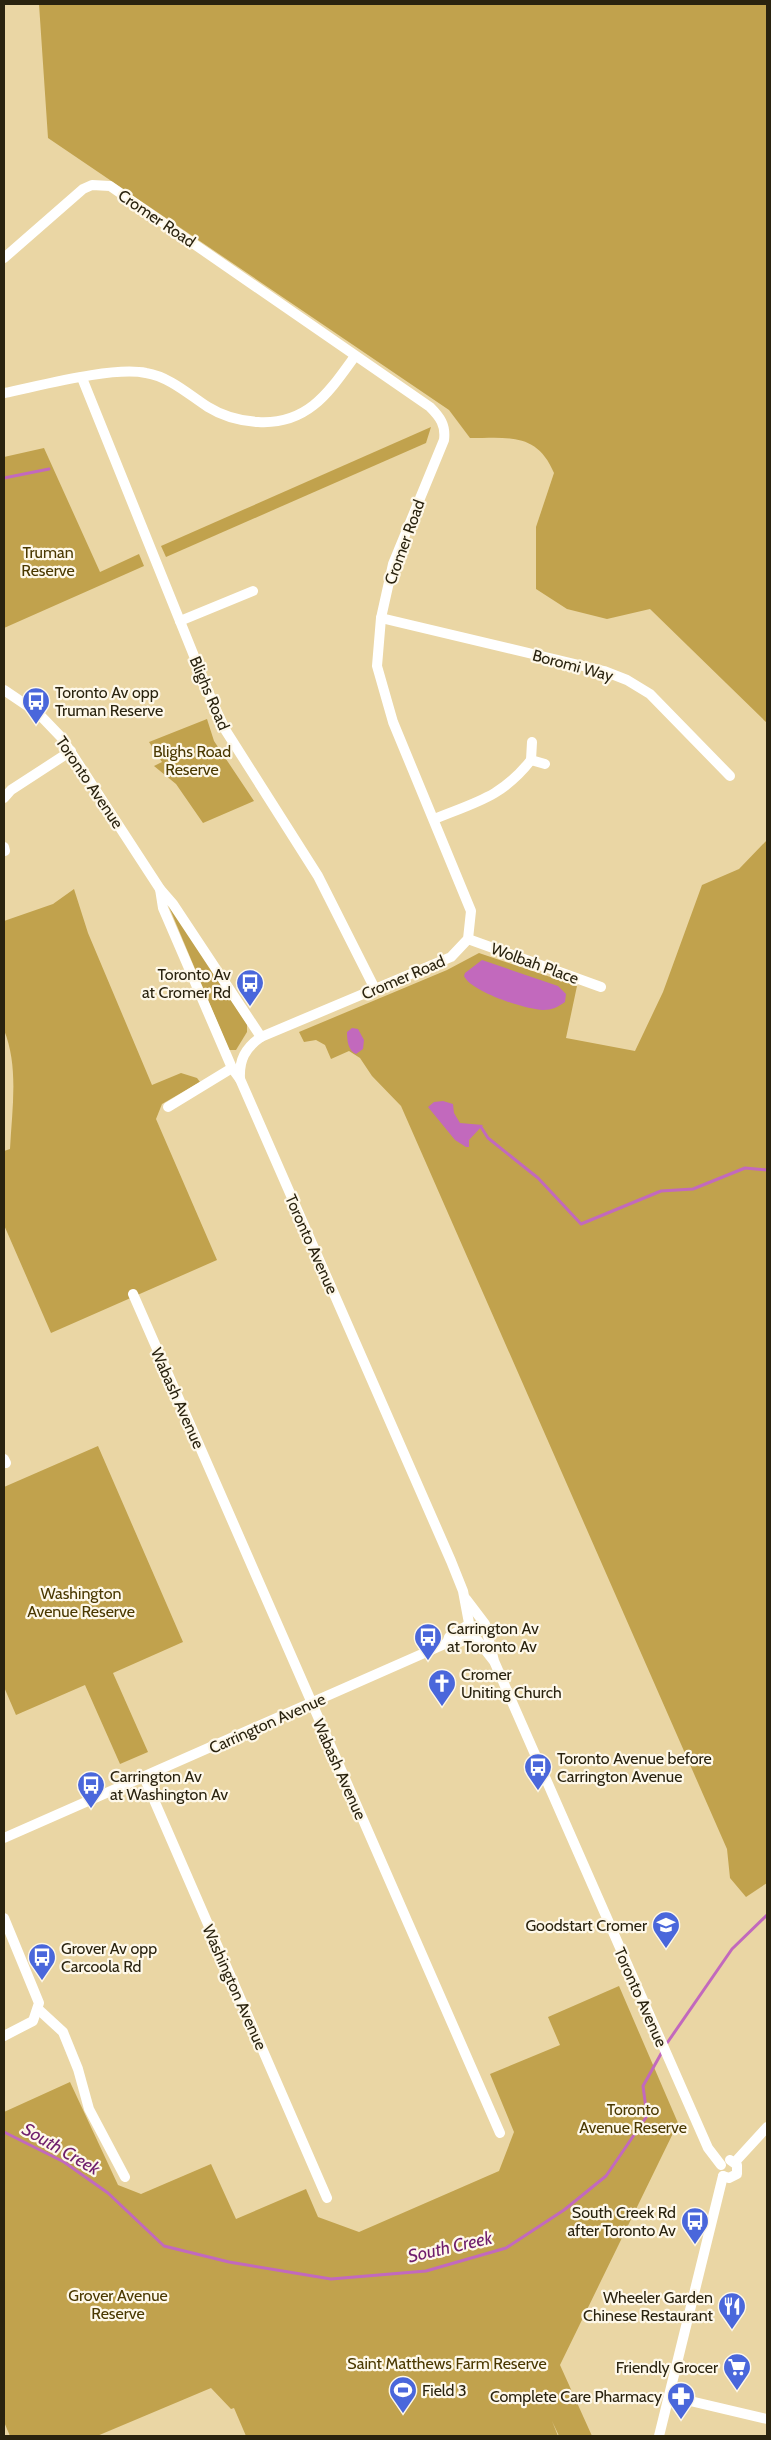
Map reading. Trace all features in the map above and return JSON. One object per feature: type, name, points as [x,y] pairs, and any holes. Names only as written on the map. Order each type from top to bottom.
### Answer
[{"type":"street","name":"Cromer Road","points":[[4,258],[83,189],[92,185],[110,186],[430,407],[441,419],[445,431],[444,440],[393,564],[381,618],[378,666],[384,695],[472,911],[468,939],[451,957],[261,1037],[249,1046],[241,1060],[240,1079]]},
{"type":"street","points":[[4,393],[122,372],[146,372],[169,381],[210,408],[229,417],[246,422],[274,423],[300,416],[320,400],[334,386],[355,356]]},
{"type":"street","name":"Blighs Road","points":[[82,378],[226,731],[318,876],[375,989]]},
{"type":"street","points":[[180,621],[253,591]]},
{"type":"street","name":"Boromi Way","points":[[381,618],[604,672],[627,680],[650,694],[730,776]]},
{"type":"street","name":"Toronto Avenue","points":[[4,690],[38,713],[71,751],[160,889],[173,904],[261,1037]]},
{"type":"street","points":[[434,819],[501,791],[516,779],[531,760],[532,742]]},
{"type":"street","points":[[4,798],[11,790],[71,751]]},
{"type":"street","points":[[531,760],[545,764]]},
{"type":"street","name":"Toronto Avenue","points":[[160,889],[164,908],[232,1068],[240,1079],[451,1561],[465,1599],[469,1624]]},
{"type":"street","name":"Wolbah Place","points":[[468,939],[601,987]]},
{"type":"street","points":[[168,1107],[232,1068]]},
{"type":"street","name":"Wabash Avenue","points":[[133,1294],[500,2134]]},
{"type":"street","name":"Toronto Avenue","points":[[465,1599],[481,1620]]},
{"type":"street","points":[[475,1619],[481,1620],[485,1624],[486,1632],[482,1637],[474,1637],[468,1631],[469,1624],[475,1619]]},
{"type":"street","name":"Carrington Avenue","points":[[447,1643],[450,1637],[469,1624]]},
{"type":"street","name":"Toronto Avenue","points":[[486,1632],[494,1661],[660,2041],[708,2148],[721,2165]]},
{"type":"street","name":"Toronto Avenue","points":[[474,1637],[490,1659],[494,1661]]},
{"type":"street","name":"Carrington Avenue","points":[[4,1838],[447,1643],[453,1644],[474,1637]]},
{"type":"street","name":"Washington Avenue","points":[[144,1777],[327,2198]]},
{"type":"street","points":[[4,1918],[38,1997],[38,2009],[32,2022],[4,2036]]},
{"type":"street","points":[[38,2009],[62,2032],[78,2069],[89,2108],[125,2177]]},
{"type":"street","points":[[735,2162],[767,2127]]},
{"type":"street","points":[[726,2161],[735,2162],[738,2168],[737,2174],[729,2178],[723,2176],[720,2171],[721,2165],[726,2161]]},
{"type":"street","points":[[659,2436],[723,2176]]},
{"type":"street","points":[[669,2396],[767,2419]]},
{"type":"green space","points":[[39,4],[767,4],[767,723],[650,609],[607,619],[567,609],[536,589],[536,527],[554,473],[539,450],[520,440],[509,438],[470,438],[449,410],[48,138]]},
{"type":"green space","points":[[431,427],[426,443],[166,557],[161,546]]},
{"type":"green space","name":"Truman Reserve","points":[[44,448],[100,572],[139,554],[144,566],[4,628],[4,457]]},
{"type":"green space","name":"Blighs Road Reserve","points":[[207,719],[214,741],[254,801],[203,823],[176,784],[154,766],[162,762],[149,742]]},
{"type":"green space","points":[[767,840],[767,1883],[746,1897],[730,1878],[727,1849],[401,1106],[372,1076],[360,1058],[349,1051],[331,1059],[325,1045],[316,1040],[304,1042],[299,1032],[447,970],[479,953],[577,986],[566,1038],[635,1051],[663,992],[702,885],[739,869]]},
{"type":"green space","points":[[74,889],[88,933],[152,1085],[181,1073],[197,1078],[200,1082],[162,1104],[156,1119],[217,1260],[51,1333],[4,1225],[4,1151],[10,1149],[13,1073],[9,1044],[4,1030],[4,921],[53,904]]},
{"type":"green space","points":[[167,902],[247,1024],[247,1032],[236,1050],[229,1050]]},
{"type":"green space","name":"Washington Avenue Reserve","points":[[98,1446],[183,1642],[113,1673],[148,1752],[120,1764],[85,1685],[16,1715],[4,1687],[4,1487]]},
{"type":"green space","points":[[619,1986],[678,2123],[560,2365],[592,2436],[559,2436],[552,2421],[558,2436],[246,2436],[234,2408],[231,2409],[211,2388],[97,2436],[10,2436],[4,2422],[4,2112],[70,2082],[118,2185],[141,2194],[211,2164],[236,2219],[306,2189],[318,2217],[359,2232],[499,2171],[514,2132],[490,2074],[560,2045],[548,2017]]},
{"type":"shaded area","points":[[482,960],[558,986],[566,994],[565,1002],[552,1009],[543,1010],[525,1007],[488,994],[469,982],[464,976],[465,973]]},
{"type":"shaded area","points":[[352,1028],[358,1029],[364,1040],[363,1049],[356,1054],[351,1050],[348,1042],[347,1032]]},
{"type":"shaded area","points":[[443,1101],[453,1104],[454,1113],[460,1123],[483,1125],[469,1140],[469,1147],[455,1140],[428,1107],[434,1102]]},
{"type":"waterway","points":[[4,478],[49,469]]},
{"type":"waterway","points":[[481,1127],[488,1138],[538,1178],[581,1224],[661,1191],[693,1189],[745,1168],[767,1170]]},
{"type":"waterway","name":"South Creek","points":[[665,2046],[732,1949],[767,1915]]},
{"type":"waterway","name":"South Creek","points":[[4,2132],[64,2162],[108,2193],[164,2246],[229,2262],[331,2279],[426,2271],[506,2248],[564,2210],[606,2176],[647,2116],[643,2086],[662,2052]]},
{"type":"place","name":"Toronto Av opp Truman Reserve","points":[[36,725]]},
{"type":"place","name":"Toronto Av at Cromer Rd","points":[[250,1007]]},
{"type":"place","name":"Carrington Av at Toronto Av","points":[[428,1661]]},
{"type":"place","name":"Cromer Uniting Church","points":[[442,1707]]},
{"type":"place","name":"Toronto Avenue before Carrington Avenue","points":[[538,1791]]},
{"type":"place","name":"Carrington Av at Washington Av","points":[[91,1809]]},
{"type":"place","name":"Goodstart Cromer","points":[[666,1949]]},
{"type":"place","name":"Grover Av opp Carcoola Rd","points":[[42,1981]]},
{"type":"place","name":"South Creek Rd after Toronto Av","points":[[695,2245]]},
{"type":"place","name":"Wheeler Garden Chinese Restaurant","points":[[732,2330]]},
{"type":"place","name":"Friendly Grocer","points":[[737,2391]]},
{"type":"place","name":"Field 3","points":[[403,2414]]},
{"type":"place","name":"Complete Care Pharmacy","points":[[681,2420]]},
{"type":"park label","name":"Toronto Avenue Reserve","points":[[633,2118]]},
{"type":"park label","name":"Grover Avenue Reserve","points":[[118,2304]]},
{"type":"park label","name":"Saint Matthews Farm Reserve","points":[[447,2363]]}]
